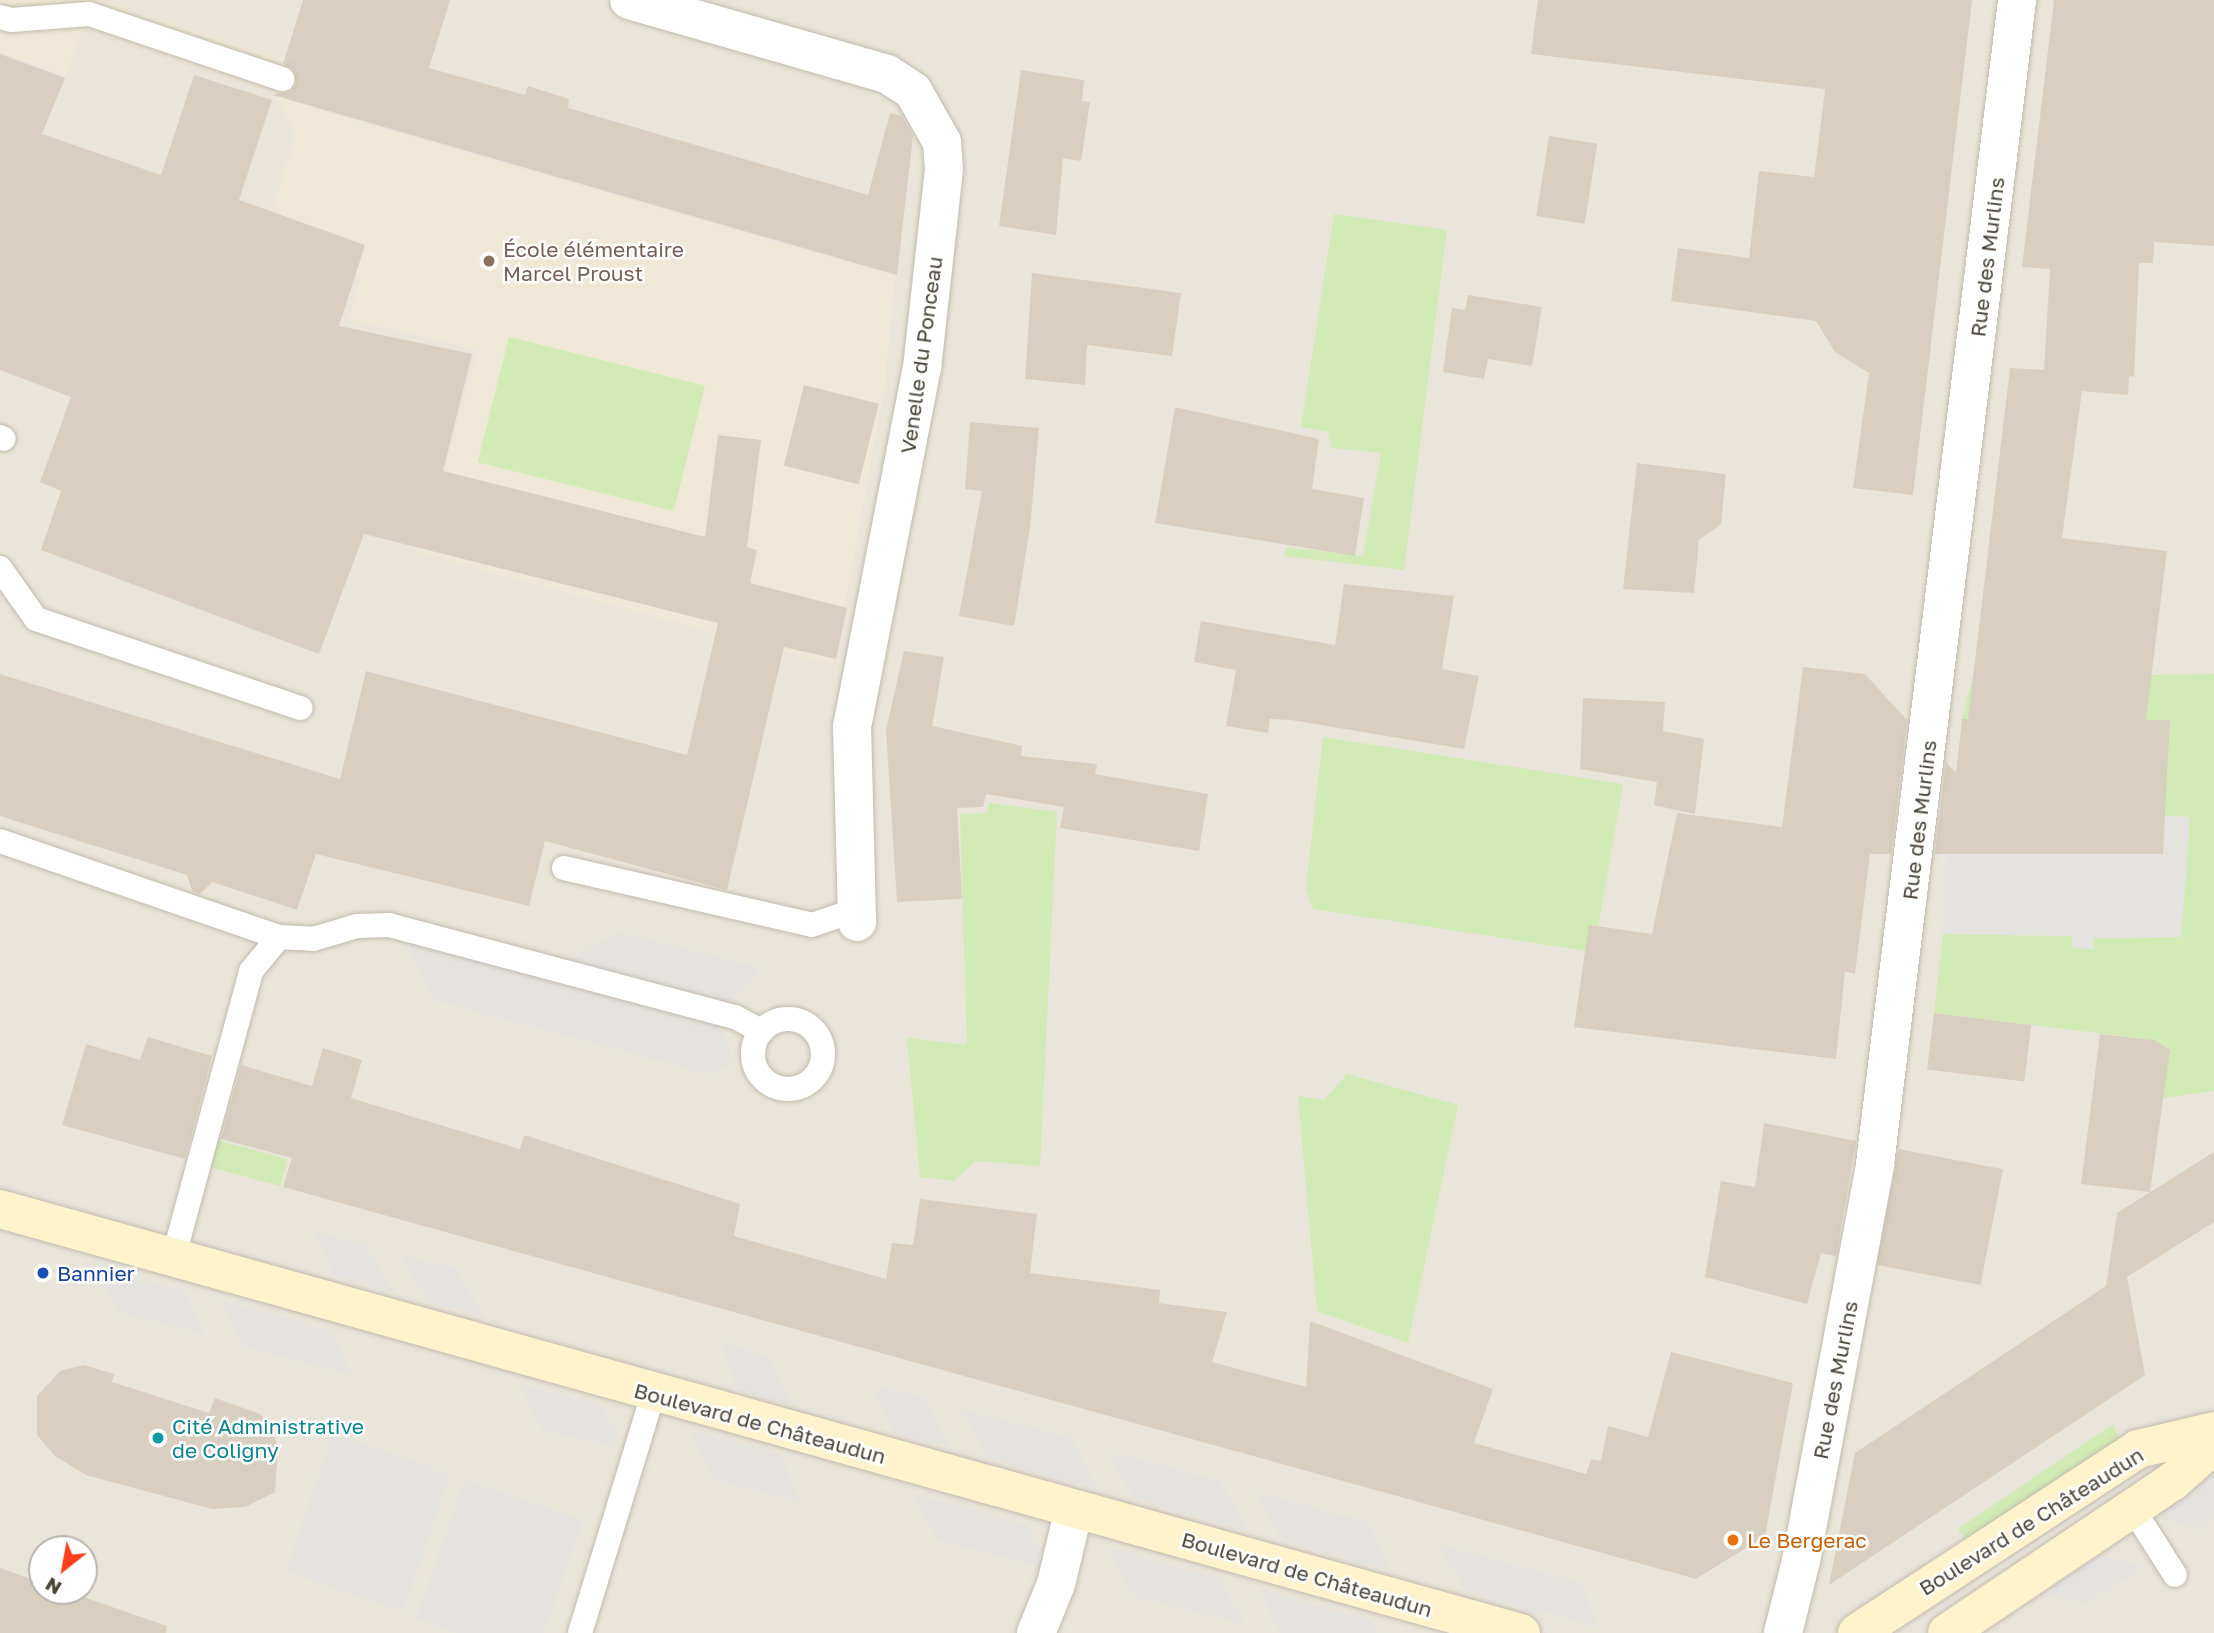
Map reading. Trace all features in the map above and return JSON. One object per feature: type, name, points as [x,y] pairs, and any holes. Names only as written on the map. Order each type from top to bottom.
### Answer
[{"type":"main road","name":"Boulevard de Châteaudun","points":[[0,1209],[653,1394],[1074,1509],[1457,1625],[1521,1633]]},
{"type":"main road","name":"Boulevard de Châteaudun","points":[[1857,1633],[2138,1449],[2214,1432]]},
{"type":"main road","name":"Boulevard de Châteaudun","points":[[1892,1633],[2130,1479],[2214,1437]]},
{"type":"main road","name":"Boulevard de Châteaudun","points":[[1947,1633],[2133,1509],[2214,1445]]},
{"type":"street","name":"Venelle du Ponceau","points":[[629,0],[887,74],[913,91],[943,142],[944,169],[922,367],[852,726],[857,916]]},
{"type":"street","name":"Rue des Murlins","points":[[1783,1633],[1801,1561],[1875,1164],[2017,0]]},
{"type":"street","points":[[1036,1633],[1056,1584],[1074,1509]]},
{"type":"lane","points":[[0,16],[11,20],[89,13],[282,79]]},
{"type":"lane","points":[[0,568],[36,619],[300,708]]},
{"type":"lane","points":[[0,841],[279,937],[313,939],[357,926],[389,925],[735,1017],[761,1031]]},
{"type":"lane","points":[[564,868],[812,925],[857,916]]},
{"type":"lane","points":[[173,1259],[251,971],[279,937]]},
{"type":"lane","points":[[580,1633],[653,1394]]},
{"type":"lane","points":[[2133,1509],[2175,1575]]},
{"type":"shaded area","points":[[0,0],[2214,0],[2214,1633],[0,1633]]},
{"type":"shaded area","points":[[0,0],[102,0],[311,68],[306,93],[315,109],[895,276],[885,384],[834,665],[421,553],[477,350],[348,319],[361,278],[262,242],[296,135],[276,95],[84,26],[66,76],[0,52]]},
{"type":"shaded area","points":[[2165,816],[2190,817],[2181,937],[2093,938],[2094,949],[2073,948],[2072,936],[1943,934],[1946,854]]},
{"type":"shaded area","points":[[412,931],[570,973],[572,958],[620,932],[761,968],[732,999],[735,1017],[720,1029],[735,1061],[712,1075],[434,1000],[408,950]]},
{"type":"shaded area","points":[[314,1232],[365,1244],[394,1292],[334,1276]]},
{"type":"shaded area","points":[[401,1256],[457,1269],[483,1316],[428,1302]]},
{"type":"shaded area","points":[[95,1266],[186,1291],[205,1335],[118,1312]]},
{"type":"shaded area","points":[[220,1300],[331,1331],[352,1376],[243,1346]]},
{"type":"shaded area","points":[[720,1341],[769,1357],[791,1405],[738,1391]]},
{"type":"shaded area","points":[[520,1384],[602,1406],[618,1435],[616,1447],[542,1430]]},
{"type":"shaded area","points":[[881,1388],[925,1398],[951,1447],[894,1433],[875,1392]]},
{"type":"shaded area","points":[[961,1409],[1071,1438],[1097,1489],[989,1459]]},
{"type":"shaded area","points":[[691,1431],[781,1455],[801,1502],[714,1479]]},
{"type":"shaded area","points":[[333,1434],[450,1474],[403,1611],[286,1571]]},
{"type":"shaded area","points":[[1107,1451],[1220,1481],[1248,1530],[1135,1500]]},
{"type":"shaded area","points":[[2214,1474],[2214,1518],[2196,1531],[2154,1514]]},
{"type":"shaded area","points":[[465,1479],[583,1520],[544,1633],[456,1633],[416,1619]]},
{"type":"shaded area","points":[[1255,1492],[1370,1523],[1389,1569],[1283,1541]]},
{"type":"shaded area","points":[[912,1494],[1027,1525],[1041,1555],[1038,1566],[938,1540]]},
{"type":"shaded area","points":[[1438,1544],[1580,1583],[1600,1628],[1465,1590]]},
{"type":"shaded area","points":[[1109,1547],[1220,1579],[1245,1624],[1131,1595]]},
{"type":"shaded area","points":[[2095,1554],[2146,1567],[2084,1604],[2036,1594]]},
{"type":"shaded area","points":[[1259,1589],[1371,1620],[1377,1633],[1280,1633]]},
{"type":"green space","points":[[1334,214],[1447,230],[1404,570],[1284,556],[1286,547],[1363,556],[1381,453],[1332,448],[1328,432],[1301,427]]},
{"type":"green space","points":[[509,337],[705,386],[674,511],[478,462]]},
{"type":"green space","points":[[2214,674],[2214,1091],[2162,1098],[2154,1040],[1934,1013],[1943,934],[2073,936],[2083,948],[2093,949],[2092,938],[2181,937],[2190,817],[2165,816],[2170,720],[1962,719],[1972,678]]},
{"type":"green space","points":[[1323,737],[1623,784],[1594,952],[1313,909],[1306,889]]},
{"type":"green space","points":[[989,803],[1057,812],[1040,1166],[975,1161],[954,1181],[920,1177],[907,1038],[967,1045],[960,814],[987,813]]},
{"type":"green space","points":[[1347,1074],[1458,1105],[1408,1343],[1317,1311],[1298,1096],[1324,1100]]},
{"type":"green space","points":[[217,1140],[288,1159],[280,1186],[210,1167]]},
{"type":"green space","points":[[2113,1424],[2122,1444],[1969,1544],[1958,1529]]},
{"type":"building","points":[[303,0],[450,0],[429,68],[525,95],[528,86],[569,99],[568,108],[868,195],[890,113],[902,116],[913,136],[897,275],[273,95],[291,91],[296,83],[294,70],[283,64]]},
{"type":"building","points":[[1538,0],[1972,0],[1913,495],[1853,488],[1869,373],[1835,352],[1816,321],[1671,301],[1678,248],[1749,258],[1759,171],[1814,177],[1825,89],[1531,54]]},
{"type":"building","points":[[2054,0],[2214,0],[2214,246],[2154,242],[2153,263],[2139,263],[2134,377],[2129,376],[2128,395],[2082,391],[2062,538],[2167,551],[2146,720],[2170,720],[2163,854],[1935,854],[1946,762],[1956,773],[1962,719],[1968,719],[2010,368],[2044,370],[2050,269],[2022,267]]},
{"type":"building","points":[[0,54],[65,78],[42,134],[161,175],[194,75],[272,100],[239,200],[365,245],[339,326],[472,354],[443,471],[705,537],[718,435],[761,440],[747,547],[757,550],[750,583],[847,608],[836,659],[784,647],[727,890],[545,841],[529,906],[316,854],[297,910],[212,882],[200,894],[192,891],[187,875],[0,816],[0,674],[340,779],[366,671],[687,755],[718,623],[364,534],[319,654],[41,550],[61,491],[40,482],[71,397],[0,370]]},
{"type":"building","points":[[1021,70],[1084,80],[1082,101],[1090,102],[1081,161],[1063,158],[1056,235],[999,226]]},
{"type":"building","points":[[1549,136],[1597,144],[1585,224],[1536,216]]},
{"type":"building","points":[[1032,273],[1181,293],[1172,356],[1087,345],[1085,385],[1025,379]]},
{"type":"building","points":[[1468,295],[1542,307],[1532,366],[1488,359],[1484,379],[1443,372],[1452,308],[1465,310]]},
{"type":"building","points":[[804,385],[879,404],[859,484],[784,466]]},
{"type":"building","points":[[1175,407],[1319,439],[1312,489],[1364,498],[1355,556],[1155,523]]},
{"type":"building","points":[[970,422],[1039,428],[1030,528],[1014,626],[959,616],[982,491],[965,489]]},
{"type":"building","points":[[1637,463],[1726,474],[1721,524],[1699,540],[1694,593],[1623,589]]},
{"type":"building","points":[[1344,584],[1454,596],[1442,669],[1479,676],[1464,749],[1291,720],[1270,719],[1268,733],[1226,726],[1236,670],[1194,662],[1201,621],[1335,645]]},
{"type":"building","points":[[904,651],[944,657],[932,726],[1022,746],[1021,756],[1097,764],[1095,774],[1208,794],[1199,851],[1060,828],[1064,807],[986,794],[983,807],[957,808],[962,899],[897,902],[886,730]]},
{"type":"building","points":[[1803,667],[1865,674],[1907,720],[1891,854],[1870,854],[1855,974],[1845,971],[1836,1059],[1574,1027],[1589,925],[1652,934],[1677,813],[1782,827]]},
{"type":"building","points":[[1583,698],[1665,702],[1663,731],[1704,739],[1695,814],[1654,805],[1657,782],[1580,769]]},
{"type":"building","points":[[1934,1013],[2031,1025],[2024,1082],[1927,1070]]},
{"type":"building","points":[[2100,1034],[2154,1040],[2170,1050],[2150,1192],[2081,1184]]},
{"type":"building","points":[[148,1037],[212,1056],[185,1159],[62,1125],[86,1044],[140,1060]]},
{"type":"building","points":[[323,1048],[362,1060],[351,1098],[520,1149],[524,1135],[740,1204],[734,1236],[886,1279],[892,1243],[913,1245],[920,1199],[1037,1214],[1030,1273],[1160,1290],[1159,1303],[1227,1312],[1212,1362],[1306,1387],[1310,1321],[1493,1389],[1474,1443],[1586,1474],[1591,1459],[1601,1461],[1608,1426],[1648,1437],[1671,1352],[1793,1383],[1765,1536],[1696,1579],[283,1187],[292,1158],[221,1139],[241,1065],[312,1086]]},
{"type":"building","points":[[1764,1123],[1856,1141],[1836,1256],[1821,1253],[1807,1304],[1705,1277],[1721,1181],[1755,1187]]},
{"type":"building","points":[[1899,1149],[2003,1169],[1981,1285],[1876,1265]]},
{"type":"building","points":[[2214,1152],[2214,1222],[2127,1277],[2145,1375],[1829,1585],[1855,1453],[2106,1286],[2117,1213]]},
{"type":"building","name":"Cité Administrative de Coligny","points":[[84,1365],[114,1374],[112,1382],[209,1413],[215,1398],[260,1414],[272,1427],[278,1448],[275,1492],[245,1507],[212,1509],[86,1475],[55,1456],[37,1435],[37,1396],[60,1371]]},
{"type":"building","points":[[0,1568],[28,1578],[28,1605],[98,1605],[98,1602],[167,1626],[166,1633],[0,1633]]},
{"type":"place","name":"École élémentaire Marcel Proust","points":[[489,261]]},
{"type":"place","name":"Bannier","points":[[43,1273]]},
{"type":"place","name":"Cité Administrative de Coligny","points":[[158,1438]]},
{"type":"place","name":"Le Bergerac","points":[[1733,1540]]}]
